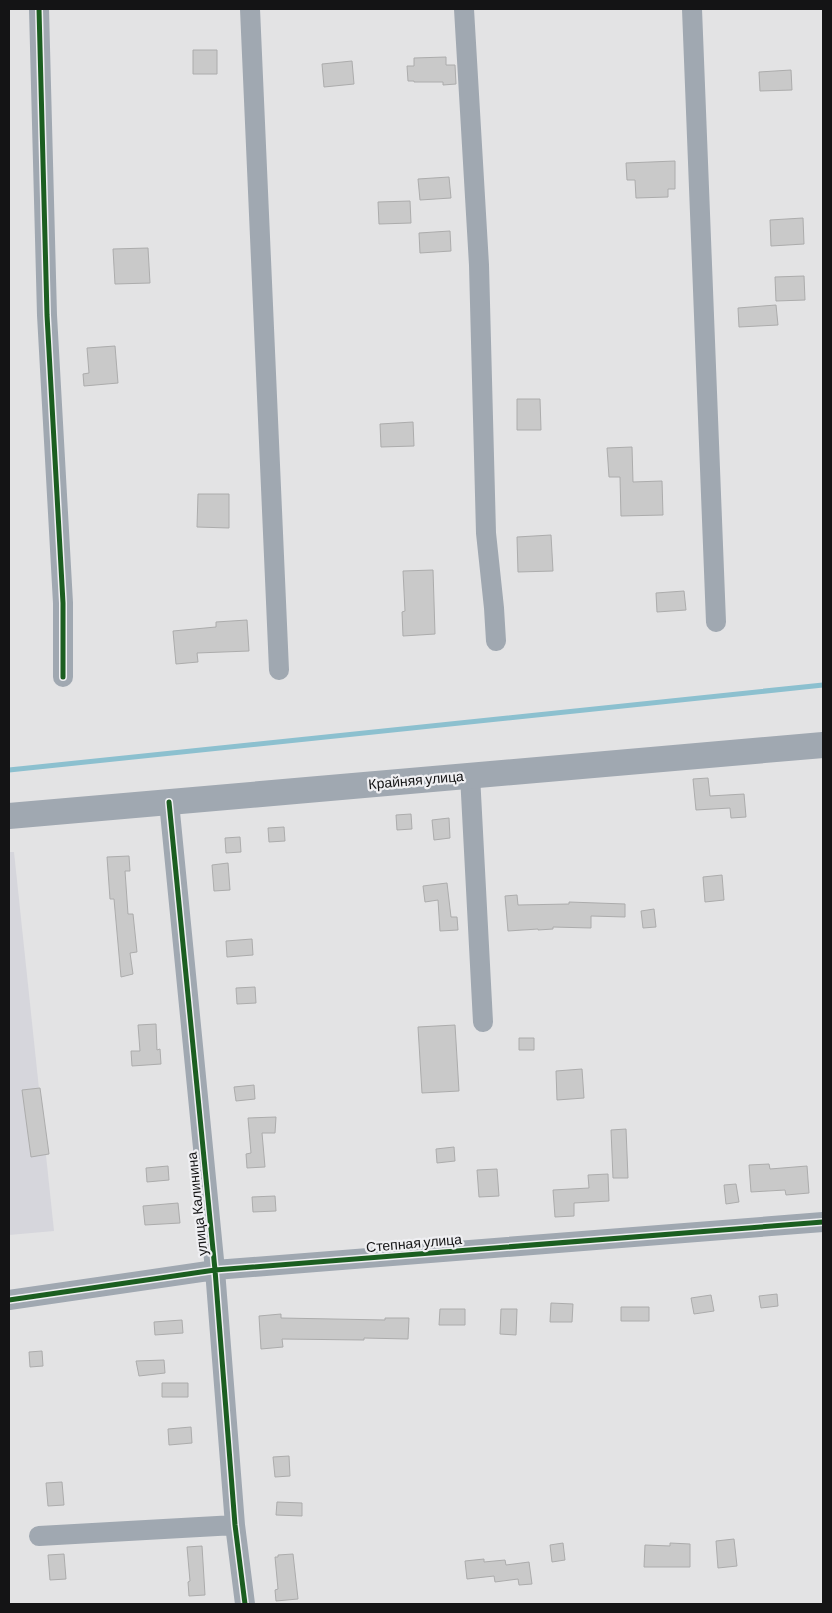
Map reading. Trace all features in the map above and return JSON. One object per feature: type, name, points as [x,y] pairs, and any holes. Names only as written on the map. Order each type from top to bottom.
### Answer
[{"type":"main road","name":"Крайняя улица","points":[[9,816],[823,745]]},
{"type":"street","points":[[39,9],[47,315],[64,603],[63,677]]},
{"type":"street","points":[[250,9],[279,670]]},
{"type":"street","points":[[464,9],[479,266],[486,533],[496,641]]},
{"type":"street","points":[[692,9],[716,622]]},
{"type":"street","points":[[470,775],[483,1022]]},
{"type":"street","name":"улица Калинина","points":[[169,802],[215,1270],[235,1525],[245,1604]]},
{"type":"street","name":"Степная улица","points":[[9,1300],[215,1270],[823,1222]]},
{"type":"street","points":[[38,1536],[235,1525]]},
{"type":"shaded area","points":[[9,852],[14,852],[54,1231],[9,1235]]},
{"type":"building","points":[[193,50],[217,50],[217,74],[193,74]]},
{"type":"building","points":[[446,57],[446,65],[455,65],[456,84],[443,85],[443,82],[408,81],[407,66],[414,66],[414,58]]},
{"type":"building","points":[[352,61],[354,84],[324,87],[322,64]]},
{"type":"building","points":[[791,70],[792,90],[760,91],[759,72]]},
{"type":"building","points":[[675,161],[675,189],[668,189],[668,197],[636,198],[635,180],[627,180],[626,163]]},
{"type":"building","points":[[449,177],[451,198],[420,200],[418,179]]},
{"type":"building","points":[[410,201],[411,223],[379,224],[378,202]]},
{"type":"building","points":[[803,218],[804,244],[771,246],[770,220]]},
{"type":"building","points":[[450,231],[451,251],[420,253],[419,233]]},
{"type":"building","points":[[148,248],[150,283],[115,284],[113,249]]},
{"type":"building","points":[[804,276],[805,300],[776,301],[775,277]]},
{"type":"building","points":[[776,305],[778,325],[739,327],[738,308]]},
{"type":"building","points":[[115,346],[118,383],[84,386],[83,374],[89,373],[87,348]]},
{"type":"building","points":[[517,399],[540,399],[541,430],[517,430]]},
{"type":"building","points":[[413,422],[414,446],[381,447],[380,424]]},
{"type":"building","points":[[632,447],[633,482],[662,481],[663,515],[621,516],[620,477],[609,477],[607,448]]},
{"type":"building","points":[[198,494],[229,494],[229,528],[197,527]]},
{"type":"building","points":[[551,535],[553,571],[518,572],[517,537]]},
{"type":"building","points":[[433,570],[435,634],[403,636],[402,612],[405,611],[403,571]]},
{"type":"building","points":[[684,591],[686,610],[657,612],[656,593]]},
{"type":"building","points":[[247,620],[249,651],[197,653],[198,662],[176,664],[173,631],[216,627],[216,622]]},
{"type":"building","points":[[708,778],[710,796],[744,794],[746,817],[731,818],[730,808],[696,810],[693,779]]},
{"type":"building","points":[[411,814],[412,829],[397,830],[396,815]]},
{"type":"building","points":[[449,818],[450,838],[434,840],[432,820]]},
{"type":"building","points":[[284,827],[285,841],[269,842],[268,828]]},
{"type":"building","points":[[240,837],[241,852],[226,853],[225,838]]},
{"type":"building","points":[[129,856],[130,871],[125,871],[128,914],[133,914],[137,952],[130,953],[133,974],[121,977],[114,899],[110,899],[107,857]]},
{"type":"building","points":[[228,863],[230,890],[214,891],[212,865]]},
{"type":"building","points":[[722,875],[724,900],[705,902],[703,877]]},
{"type":"building","points":[[447,883],[451,917],[457,917],[458,930],[440,931],[438,900],[425,902],[423,886]]},
{"type":"building","points":[[517,895],[518,905],[569,904],[569,902],[625,904],[625,917],[591,916],[591,928],[553,927],[553,929],[508,931],[505,896]]},
{"type":"building","points":[[654,909],[656,927],[643,928],[641,911]]},
{"type":"building","points":[[252,939],[253,955],[227,957],[226,941]]},
{"type":"building","points":[[255,987],[256,1003],[237,1004],[236,988]]},
{"type":"building","points":[[156,1024],[157,1050],[160,1049],[161,1064],[132,1066],[131,1051],[140,1051],[138,1025]]},
{"type":"building","points":[[455,1025],[459,1091],[422,1093],[418,1027]]},
{"type":"building","points":[[519,1038],[534,1038],[534,1050],[519,1050]]},
{"type":"building","points":[[582,1069],[584,1098],[557,1100],[556,1071]]},
{"type":"building","points":[[254,1085],[255,1099],[236,1101],[234,1087]]},
{"type":"building","points":[[40,1088],[49,1154],[31,1157],[22,1090]]},
{"type":"building","points":[[276,1117],[275,1133],[262,1133],[265,1167],[247,1168],[246,1154],[251,1153],[248,1118]]},
{"type":"building","points":[[626,1129],[628,1178],[613,1178],[611,1130]]},
{"type":"building","points":[[454,1147],[455,1161],[437,1163],[436,1149]]},
{"type":"building","points":[[769,1164],[770,1169],[807,1166],[809,1193],[786,1195],[785,1190],[751,1192],[749,1165]]},
{"type":"building","points":[[168,1166],[169,1180],[147,1182],[146,1168]]},
{"type":"building","points":[[497,1169],[499,1196],[479,1197],[477,1170]]},
{"type":"building","points":[[608,1174],[609,1201],[574,1203],[574,1216],[555,1217],[553,1190],[589,1188],[588,1175]]},
{"type":"building","points":[[736,1184],[739,1202],[726,1204],[724,1185]]},
{"type":"building","points":[[275,1196],[276,1211],[253,1212],[252,1197]]},
{"type":"building","points":[[178,1203],[180,1223],[145,1225],[143,1206]]},
{"type":"building","points":[[777,1294],[778,1306],[761,1308],[759,1296]]},
{"type":"building","points":[[711,1295],[714,1311],[694,1314],[691,1298]]},
{"type":"building","points":[[551,1303],[573,1304],[572,1322],[550,1322]]},
{"type":"building","points":[[621,1307],[649,1307],[649,1321],[621,1321]]},
{"type":"building","points":[[440,1309],[465,1309],[465,1325],[439,1325]]},
{"type":"building","points":[[501,1309],[517,1309],[516,1335],[500,1334]]},
{"type":"building","points":[[281,1314],[281,1318],[385,1320],[385,1318],[409,1318],[408,1339],[282,1339],[283,1347],[261,1349],[259,1316]]},
{"type":"building","points":[[182,1320],[183,1333],[155,1335],[154,1322]]},
{"type":"building","points":[[42,1351],[43,1366],[30,1367],[29,1352]]},
{"type":"building","points":[[164,1360],[165,1373],[139,1376],[136,1361]]},
{"type":"building","points":[[162,1383],[188,1383],[188,1397],[162,1397]]},
{"type":"building","points":[[191,1427],[192,1443],[169,1445],[168,1429]]},
{"type":"building","points":[[289,1456],[290,1476],[275,1477],[273,1457]]},
{"type":"building","points":[[62,1482],[64,1505],[48,1506],[46,1483]]},
{"type":"building","points":[[277,1502],[302,1503],[302,1516],[276,1515]]},
{"type":"building","points":[[734,1539],[737,1566],[718,1568],[716,1541]]},
{"type":"building","points":[[563,1543],[565,1560],[552,1562],[550,1545]]},
{"type":"building","points":[[670,1543],[690,1544],[690,1567],[644,1567],[645,1545],[670,1546]]},
{"type":"building","points":[[202,1546],[205,1595],[189,1596],[188,1582],[190,1581],[187,1547]]},
{"type":"building","points":[[64,1554],[66,1579],[50,1580],[48,1555]]},
{"type":"building","points":[[293,1554],[298,1599],[276,1601],[275,1590],[278,1589],[275,1557]]},
{"type":"building","points":[[484,1559],[484,1562],[505,1560],[506,1565],[529,1562],[532,1584],[519,1585],[518,1579],[495,1582],[494,1576],[467,1579],[465,1561]]},
{"type":"waterway","points":[[9,770],[823,685]]},
{"type":"cycle path","points":[[39,9],[47,315],[63,603],[63,677]]},
{"type":"cycle path","points":[[169,802],[215,1270],[235,1525],[245,1604]]},
{"type":"cycle path","points":[[9,1300],[215,1270],[823,1222]]}]
